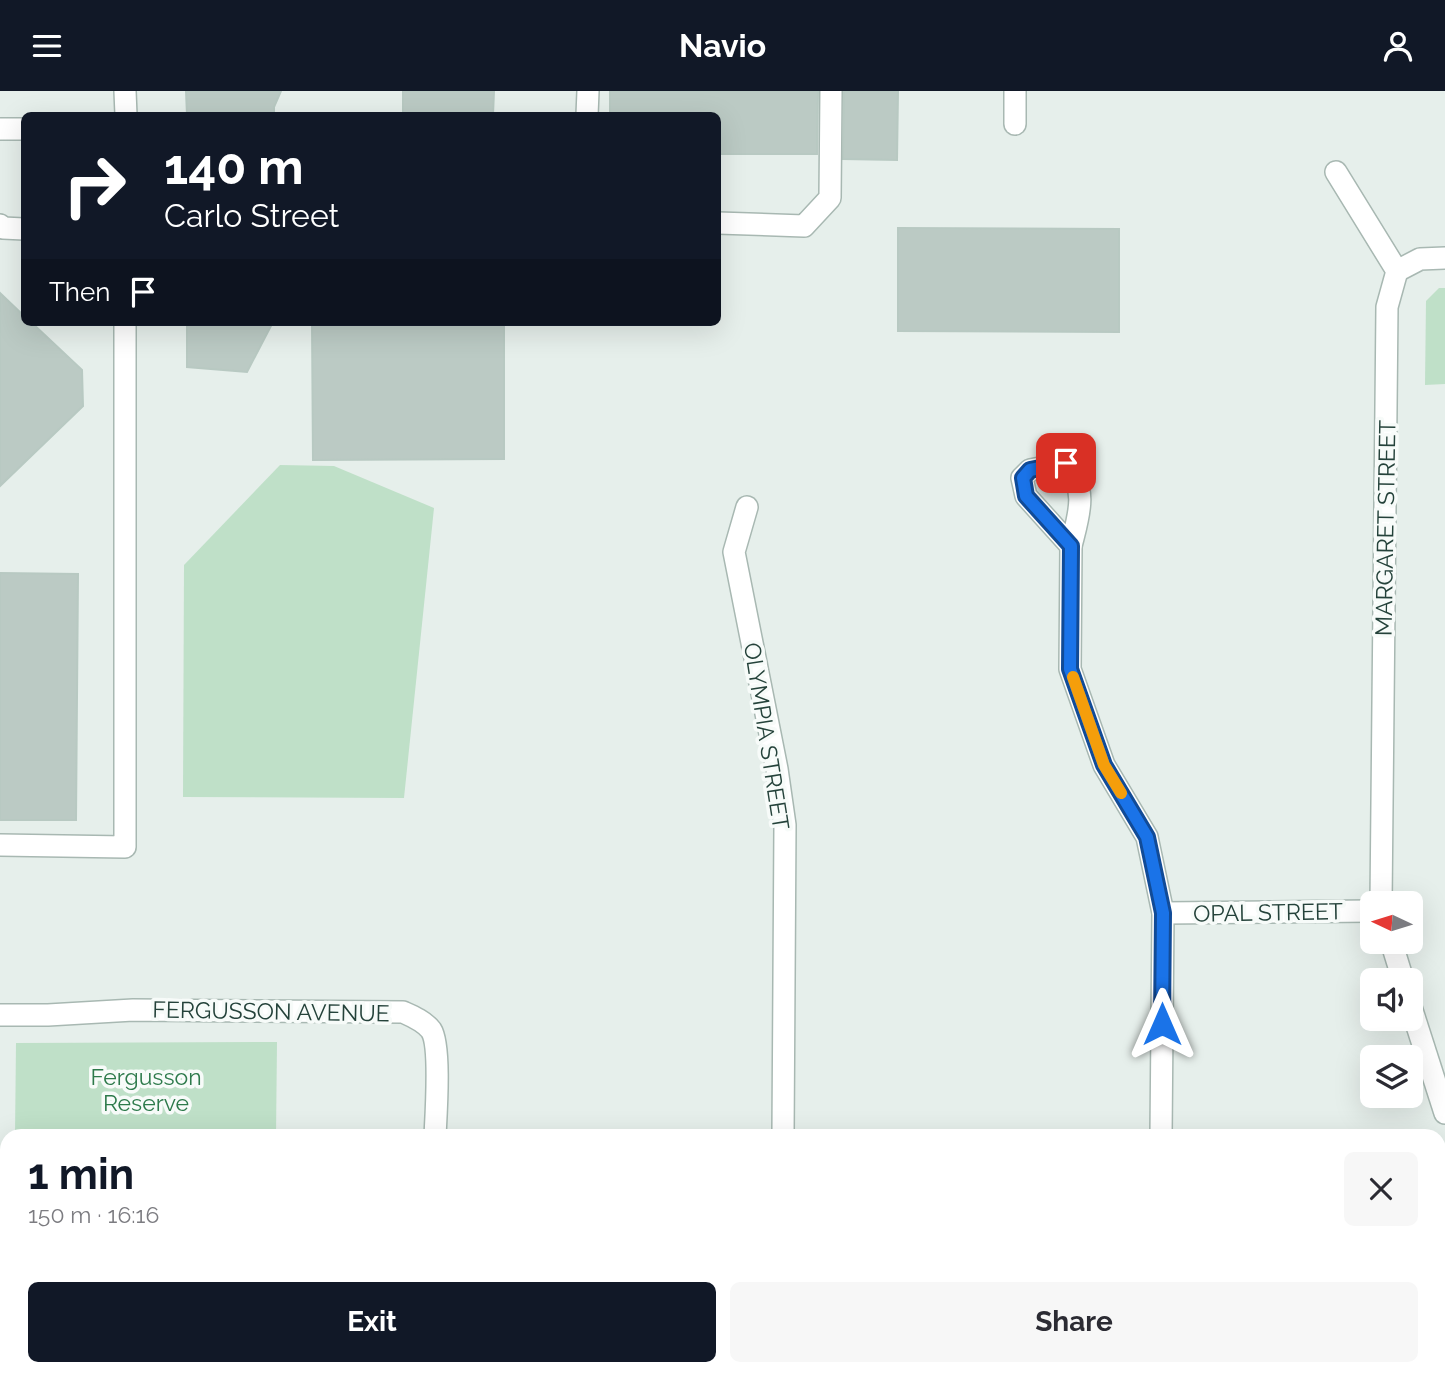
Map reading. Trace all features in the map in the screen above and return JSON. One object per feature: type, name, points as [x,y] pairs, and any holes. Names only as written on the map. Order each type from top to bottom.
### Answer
[{"type":"street","points":[[125,91],[126,112]]},
{"type":"street","points":[[587,112],[588,91]]},
{"type":"street","points":[[721,223],[804,226],[830,198],[831,91]]},
{"type":"street","points":[[1015,91],[1015,124]]},
{"type":"street","points":[[0,129],[21,129]]},
{"type":"street","points":[[1336,171],[1397,271],[1420,259],[1445,258]]},
{"type":"street","points":[[0,225],[4,228],[21,229]]},
{"type":"street","name":"MARGARET STREET","points":[[1381,891],[1387,307],[1397,271]]},
{"type":"street","points":[[0,845],[125,847],[125,326]]},
{"type":"street","name":"OLYMPIA STREET","points":[[747,507],[734,552],[777,769],[785,825],[783,1129]]},
{"type":"street","points":[[1071,546],[1070,669],[1104,765],[1147,837],[1163,913],[1161,1129]]},
{"type":"street","name":"OPAL STREET","points":[[1163,913],[1360,911]]},
{"type":"street","name":"FERGUSSON AVENUE","points":[[0,1015],[133,1010],[403,1012],[418,1019],[432,1031],[436,1055],[435,1129]]},
{"type":"street","points":[[1419,1031],[1445,1113]]},
{"type":"green space","points":[[1439,288],[1445,288],[1445,384],[1425,385],[1426,301]]},
{"type":"green space","points":[[280,465],[334,466],[434,508],[404,798],[183,797],[184,565]]},
{"type":"green space","name":"Fergusson Reserve","points":[[277,1042],[276,1129],[15,1129],[16,1043]]},
{"type":"building","points":[[186,91],[281,91],[274,112],[187,112]]},
{"type":"building","points":[[403,91],[494,91],[493,112],[403,112]]},
{"type":"building","points":[[610,91],[818,91],[817,154],[721,154],[721,112],[610,112]]},
{"type":"building","points":[[844,91],[898,91],[897,160],[843,159]]},
{"type":"building","points":[[898,228],[1119,229],[1119,332],[898,331]]},
{"type":"building","points":[[0,293],[21,313],[21,326],[35,326],[82,370],[83,406],[0,486]]},
{"type":"building","points":[[187,326],[271,326],[247,372],[187,367]]},
{"type":"building","points":[[312,326],[504,326],[504,459],[313,460]]},
{"type":"building","points":[[0,573],[78,574],[76,820],[0,820]]},
{"type":"slow traffic","points":[[1073,677],[1104,765],[1121,793]]},
{"type":"route","points":[[1066,463],[1030,470],[1023,478],[1026,496],[1071,546],[1070,669],[1104,765],[1147,837],[1163,913],[1162,1024]]}]
